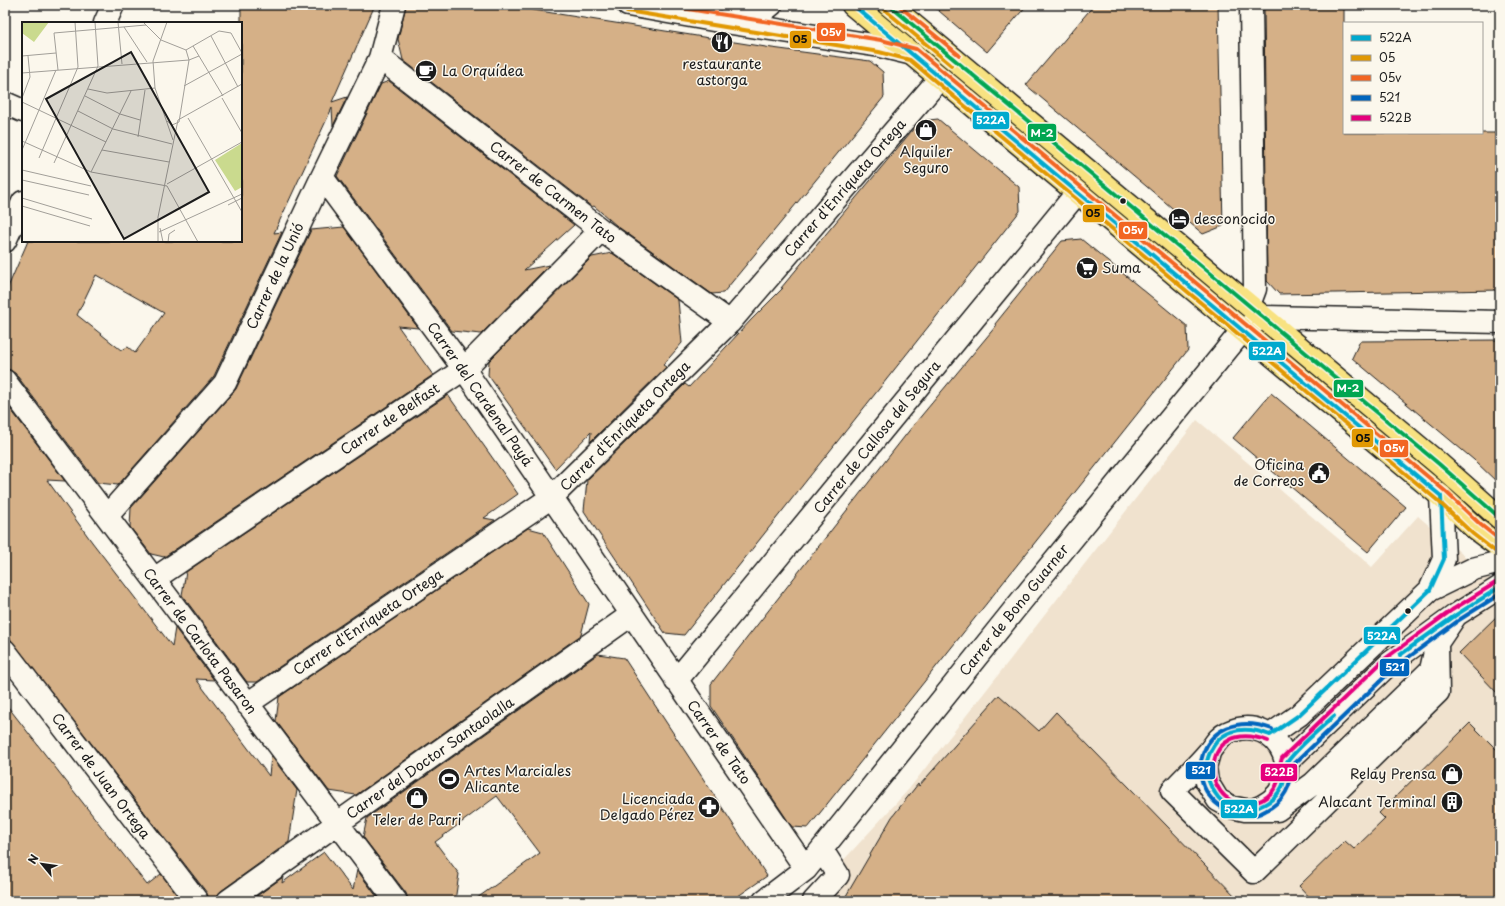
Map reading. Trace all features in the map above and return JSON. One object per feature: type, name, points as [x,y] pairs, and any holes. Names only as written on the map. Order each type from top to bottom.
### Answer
[{"type":"main road","points":[[853,5],[1441,496],[1477,530],[1500,547]]},
{"type":"main road","points":[[889,5],[1439,464],[1500,518]]},
{"type":"street","points":[[105,22],[113,5]]},
{"type":"street","name":"Carrer de la Unió","points":[[108,516],[225,383],[380,58],[394,5]]},
{"type":"street","points":[[628,5],[880,46],[912,54]]},
{"type":"street","points":[[719,21],[766,9],[771,5]]},
{"type":"street","points":[[1251,5],[1256,311],[1500,322]]},
{"type":"street","name":"Carrer de Carmen Tato","points":[[380,58],[601,230],[730,322]]},
{"type":"street","name":"Carrer d'Enriqueta Ortega","points":[[247,704],[552,497],[730,322],[940,78]]},
{"type":"street","points":[[5,103],[22,111]]},
{"type":"street","name":"Carrer del Cardenal Payá","points":[[322,177],[464,369],[631,615]]},
{"type":"street","name":"Carrer de Callosa del Segura","points":[[676,681],[1077,193]]},
{"type":"street","points":[[5,242],[22,204]]},
{"type":"street","name":"Carrer de Belfast","points":[[154,579],[464,369],[601,230]]},
{"type":"street","name":"Carrer de Bono Guarner","points":[[764,901],[806,869],[822,850],[1014,610],[1242,331],[1256,311]]},
{"type":"street","name":"Carrer de Carlota Pasaron","points":[[5,381],[108,516],[247,704],[339,823],[396,901]]},
{"type":"street","points":[[1430,590],[1444,559],[1441,496]]},
{"type":"street","points":[[1270,736],[1299,715],[1430,590],[1473,569],[1500,562]]},
{"type":"street","points":[[1287,762],[1390,662],[1456,615],[1500,587]]},
{"type":"street","name":"Carrer de Tato","points":[[631,615],[806,869]]},
{"type":"street","name":"Carrer del Doctor Santaolalla","points":[[228,901],[631,615]]},
{"type":"street","points":[[1252,810],[1266,805],[1277,796],[1285,781],[1287,762],[1282,748],[1270,736],[1257,730],[1242,728],[1226,733],[1215,742],[1209,753],[1205,767],[1207,782],[1218,800],[1231,807],[1245,810],[1252,810],[1277,810],[1313,784],[1431,670],[1437,643],[1456,615]]},
{"type":"street","points":[[1209,753],[1172,791],[1254,872],[1438,692],[1437,643]]},
{"type":"street","name":"Carrer de Juan Ortega","points":[[5,651],[197,901]]},
{"type":"street","points":[[814,901],[838,875],[822,850]]},
{"type":"shaded area","points":[[1197,420],[1372,567],[1418,516],[1500,587],[1500,901],[806,901],[909,789]]},
{"type":"building","points":[[241,5],[375,5],[332,102],[347,97],[333,126],[332,108],[274,233],[282,232],[214,376],[118,485],[98,483],[15,373],[5,369],[5,294],[28,242],[242,242]],"holes":[[[96,275],[164,313],[135,353],[128,347],[121,350],[77,315]]]},
{"type":"building","points":[[406,5],[502,5],[772,48],[870,61],[883,72],[884,97],[723,293],[712,294],[617,226],[594,206],[592,207],[403,60],[398,39]]},
{"type":"building","points":[[932,5],[1027,5],[987,52]]},
{"type":"building","points":[[1094,5],[1218,5],[1223,226],[1203,234],[1026,85]]},
{"type":"building","points":[[1264,5],[1344,5],[1343,134],[1500,133],[1500,290],[1279,294],[1267,281]]},
{"type":"building","points":[[389,81],[574,225],[524,270],[549,265],[481,334],[452,331],[337,176],[381,84]]},
{"type":"building","points":[[938,119],[1019,187],[1020,211],[684,635],[665,633],[584,511],[587,480],[685,384],[689,387],[783,288],[781,288],[920,121]]},
{"type":"building","points":[[344,227],[418,328],[398,326],[433,375],[164,557],[151,554],[130,527],[131,508],[236,389],[311,230]]},
{"type":"building","points":[[1081,239],[1187,326],[1188,350],[808,828],[792,827],[711,706],[711,684],[912,427],[996,326],[995,324],[1062,241]]},
{"type":"building","points":[[612,253],[678,300],[682,343],[663,365],[666,367],[590,442],[591,432],[555,469],[488,375],[489,361],[592,257]]},
{"type":"building","points":[[1500,340],[1500,485],[1474,460],[1352,358],[1360,341]]},
{"type":"building","name":"Oficina de Correos","points":[[1271,393],[1406,507],[1368,552],[1233,438]]},
{"type":"building","points":[[448,395],[518,494],[484,518],[495,520],[257,682],[247,682],[182,595],[186,572]]},
{"type":"building","points":[[5,402],[65,481],[47,480],[92,542],[172,646],[175,628],[214,680],[196,679],[269,776],[271,756],[297,790],[289,842],[221,891],[217,895],[216,901],[209,901],[207,893],[5,632]]},
{"type":"building","points":[[528,528],[543,532],[589,604],[581,635],[356,795],[329,791],[276,721],[279,697]]},
{"type":"building","points":[[1500,613],[1500,696],[1459,653]]},
{"type":"building","points":[[598,654],[624,658],[767,876],[731,901],[473,901],[540,853],[497,796],[435,842],[459,874],[455,901],[408,901],[406,893],[363,837],[367,818]]},
{"type":"building","points":[[999,695],[1039,731],[1056,712],[1240,901],[843,901],[892,817],[918,784],[919,786]]},
{"type":"building","points":[[5,703],[147,885],[161,874],[181,901],[5,901]]},
{"type":"building","name":"Alacant Terminal","points":[[1470,723],[1500,753],[1500,901],[1313,901],[1299,886],[1345,841],[1354,849],[1385,819],[1379,813]]},
{"type":"building","points":[[324,852],[353,890],[357,870],[380,901],[250,901],[283,877],[282,883]]},
{"type":"transit line","name":"05v","points":[[663,5],[881,40],[916,49],[1445,491],[1481,525],[1500,540]]},
{"type":"transit line","name":"522A","points":[[853,5],[1441,496],[1444,559],[1430,590],[1299,715],[1270,735]]},
{"type":"transit line","name":"M-2","points":[[889,5],[1439,464],[1500,518]]},
{"type":"transit line","name":"05v","points":[[898,5],[959,55]]},
{"type":"transit line","name":"05","points":[[885,10],[951,65]]},
{"type":"transit line","name":"05","points":[[627,11],[879,52],[910,60],[1437,500],[1473,534],[1496,552]]},
{"type":"transit line","name":"522B","points":[[1268,741],[1246,736],[1229,740],[1219,750],[1214,764],[1214,778],[1220,791],[1232,801],[1248,804],[1258,802],[1267,797],[1278,783],[1282,758],[1386,658],[1452,610],[1497,582]]},
{"type":"transit line","name":"522A","points":[[1400,655],[1456,615],[1500,587]]},
{"type":"transit line","name":"521","points":[[1272,729],[1247,724],[1227,728],[1212,738],[1203,753],[1200,770],[1204,787],[1215,802],[1233,813],[1245,816],[1261,813],[1278,803],[1289,786],[1293,765],[1394,668],[1459,620],[1500,594]]},
{"type":"transit line","name":"522A","points":[[1270,735],[1250,730],[1231,732],[1217,742],[1211,750],[1207,761],[1206,770],[1208,778],[1215,793],[1230,807],[1240,809],[1259,807],[1276,796],[1282,787],[1286,764],[1288,761],[1334,716]]},
{"type":"place","name":"restaurante astorga","points":[[722,42]]},
{"type":"place","name":"La Orquídea","points":[[426,71]]},
{"type":"place","name":"Alquiler Seguro","points":[[926,130]]},
{"type":"place","name":"desconocido","points":[[1179,219]]},
{"type":"place","name":"Suma","points":[[1087,268]]},
{"type":"place","name":"Oficina de Correos","points":[[1319,473]]},
{"type":"place","name":"Relay Prensa","points":[[1452,774]]},
{"type":"place","name":"Artes Marciales Alicante","points":[[449,779]]},
{"type":"place","name":"Teler de Parri","points":[[417,798]]},
{"type":"place","name":"Alacant Terminal","points":[[1452,802]]},
{"type":"place","name":"Licenciada Delgado Pérez","points":[[709,807]]}]
